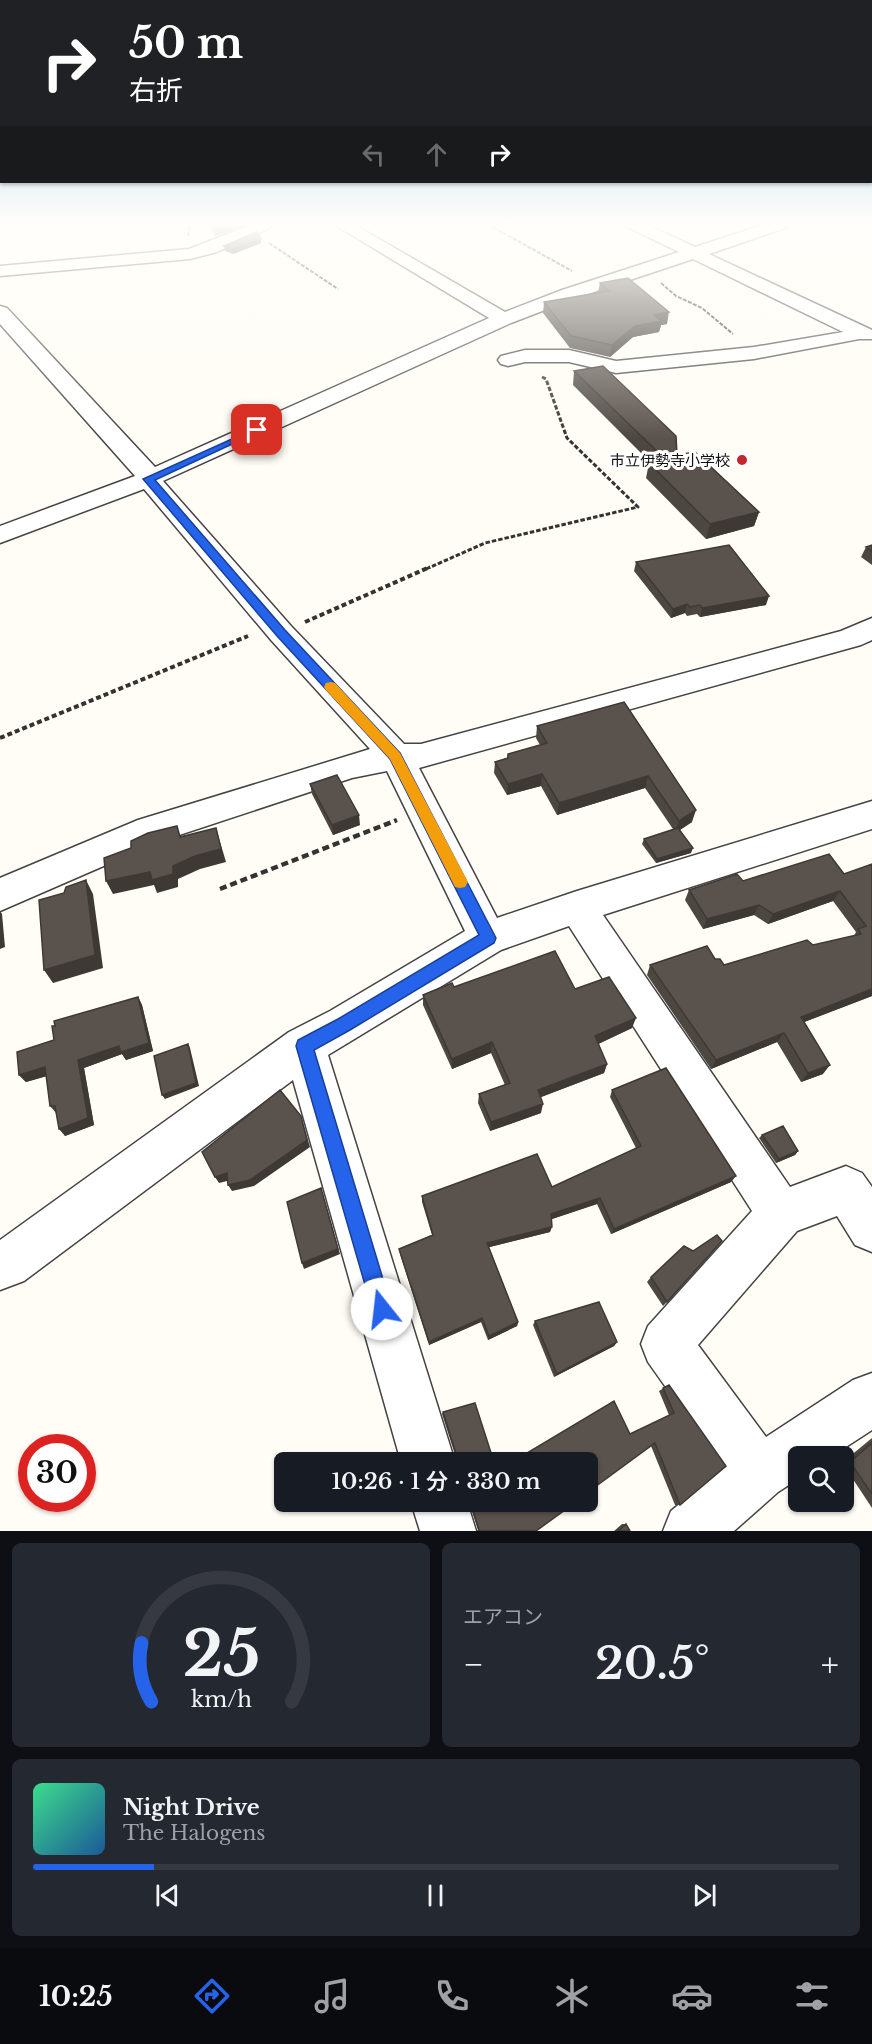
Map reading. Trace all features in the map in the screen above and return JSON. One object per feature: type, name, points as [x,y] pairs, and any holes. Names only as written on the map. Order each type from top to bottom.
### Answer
[{"type":"street","points":[[465,296],[504,319]]},
{"type":"street","points":[[0,535],[148,479],[504,319],[566,296]]},
{"type":"street","points":[[785,296],[865,335]]},
{"type":"street","points":[[0,312],[144,469],[148,479],[281,633],[396,756],[488,938]]},
{"type":"street","points":[[508,360],[525,356],[569,356],[616,367],[754,352],[865,335]]},
{"type":"street","points":[[0,895],[150,830],[351,766],[396,756],[421,756],[851,638],[872,628]]},
{"type":"street","points":[[0,1266],[6,1264],[304,1046],[344,1025],[488,938],[577,907],[872,816]]},
{"type":"street","points":[[577,907],[781,1214]]},
{"type":"street","points":[[304,1046],[425,1452]]},
{"type":"street","points":[[759,1473],[666,1344],[781,1214],[846,1189],[872,1228]]},
{"type":"street","points":[[691,1531],[759,1473],[872,1399]]},
{"type":"street","points":[[442,1512],[448,1531]]},
{"type":"path","points":[[677,296],[702,308],[754,352]]},
{"type":"path","points":[[0,738],[243,636],[281,633],[485,543],[638,507],[567,438],[546,379],[508,360]]},
{"type":"path","points":[[220,889],[423,810]]},
{"type":"building","points":[[577,296],[650,296],[669,312],[654,315],[661,321],[635,326],[612,345],[571,336],[544,302]]},
{"type":"building","points":[[603,366],[676,436],[677,455],[695,452],[759,512],[710,524],[649,463],[663,457],[574,371]]},
{"type":"building","points":[[729,545],[769,596],[702,608],[700,605],[690,607],[687,604],[673,609],[636,562]]},
{"type":"building","points":[[624,702],[696,810],[679,821],[648,776],[559,803],[542,774],[508,784],[495,762],[508,758],[508,754],[547,743],[537,726]]},
{"type":"building","points":[[337,775],[359,815],[332,825],[310,784]]},
{"type":"building","points":[[177,826],[180,837],[216,828],[221,849],[195,856],[173,866],[173,874],[152,880],[150,872],[106,881],[104,858],[131,848],[131,841],[148,833]]},
{"type":"building","points":[[678,828],[693,848],[657,859],[644,839]]},
{"type":"building","points":[[829,854],[844,874],[872,864],[872,989],[801,1017],[830,1065],[808,1073],[784,1033],[716,1060],[650,965],[707,946],[715,959],[720,959],[724,965],[807,940],[813,945],[861,934],[858,929],[866,926],[840,891],[773,914],[759,905],[707,919],[689,890],[737,874],[743,881]]},
{"type":"building","points":[[86,880],[95,955],[44,970],[39,900],[64,893],[66,887]]},
{"type":"building","points":[[555,951],[575,989],[609,977],[636,1018],[595,1036],[607,1064],[538,1090],[543,1104],[491,1122],[479,1094],[510,1083],[492,1042],[452,1059],[423,995],[452,983],[454,987]]},
{"type":"building","points":[[138,997],[149,1043],[121,1052],[119,1046],[78,1060],[88,1118],[59,1129],[55,1106],[50,1106],[45,1067],[19,1075],[17,1052],[54,1040],[52,1026],[55,1026],[54,1021]]},
{"type":"building","points":[[188,1044],[196,1083],[162,1095],[154,1056]]},
{"type":"building","points":[[666,1068],[736,1176],[614,1229],[600,1198],[551,1214],[552,1227],[487,1243],[518,1322],[489,1336],[482,1318],[429,1342],[399,1249],[433,1235],[422,1196],[537,1154],[552,1187],[641,1146],[612,1090]]},
{"type":"building","points":[[280,1090],[301,1116],[307,1140],[250,1180],[228,1185],[227,1173],[215,1177],[202,1152]]},
{"type":"building","points":[[783,1126],[798,1151],[779,1159],[762,1135]]},
{"type":"building","points":[[321,1188],[338,1249],[302,1263],[287,1202]]},
{"type":"building","points":[[717,1235],[722,1241],[667,1302],[651,1277],[684,1246],[693,1251]]},
{"type":"building","points":[[599,1302],[617,1342],[557,1374],[535,1321]]},
{"type":"building","points":[[669,1385],[726,1466],[680,1505],[655,1443],[598,1485],[598,1452],[529,1452],[614,1401],[630,1434],[674,1413],[663,1388]]},
{"type":"building","points":[[475,1403],[491,1452],[456,1452],[443,1412]]},
{"type":"building","points":[[872,1443],[872,1494],[854,1468],[854,1459]]},
{"type":"building","points":[[473,1512],[562,1512],[536,1531],[479,1530]]},
{"type":"building","points":[[626,1524],[630,1531],[618,1531]]},
{"type":"slow traffic","points":[[331,687],[396,756],[460,882]]},
{"type":"place","name":"市立伊勢寺小学校","points":[[742,460]]},
{"type":"route","points":[[257,430],[148,479],[281,633],[396,756],[488,938],[344,1025],[304,1046],[382,1309]]}]
